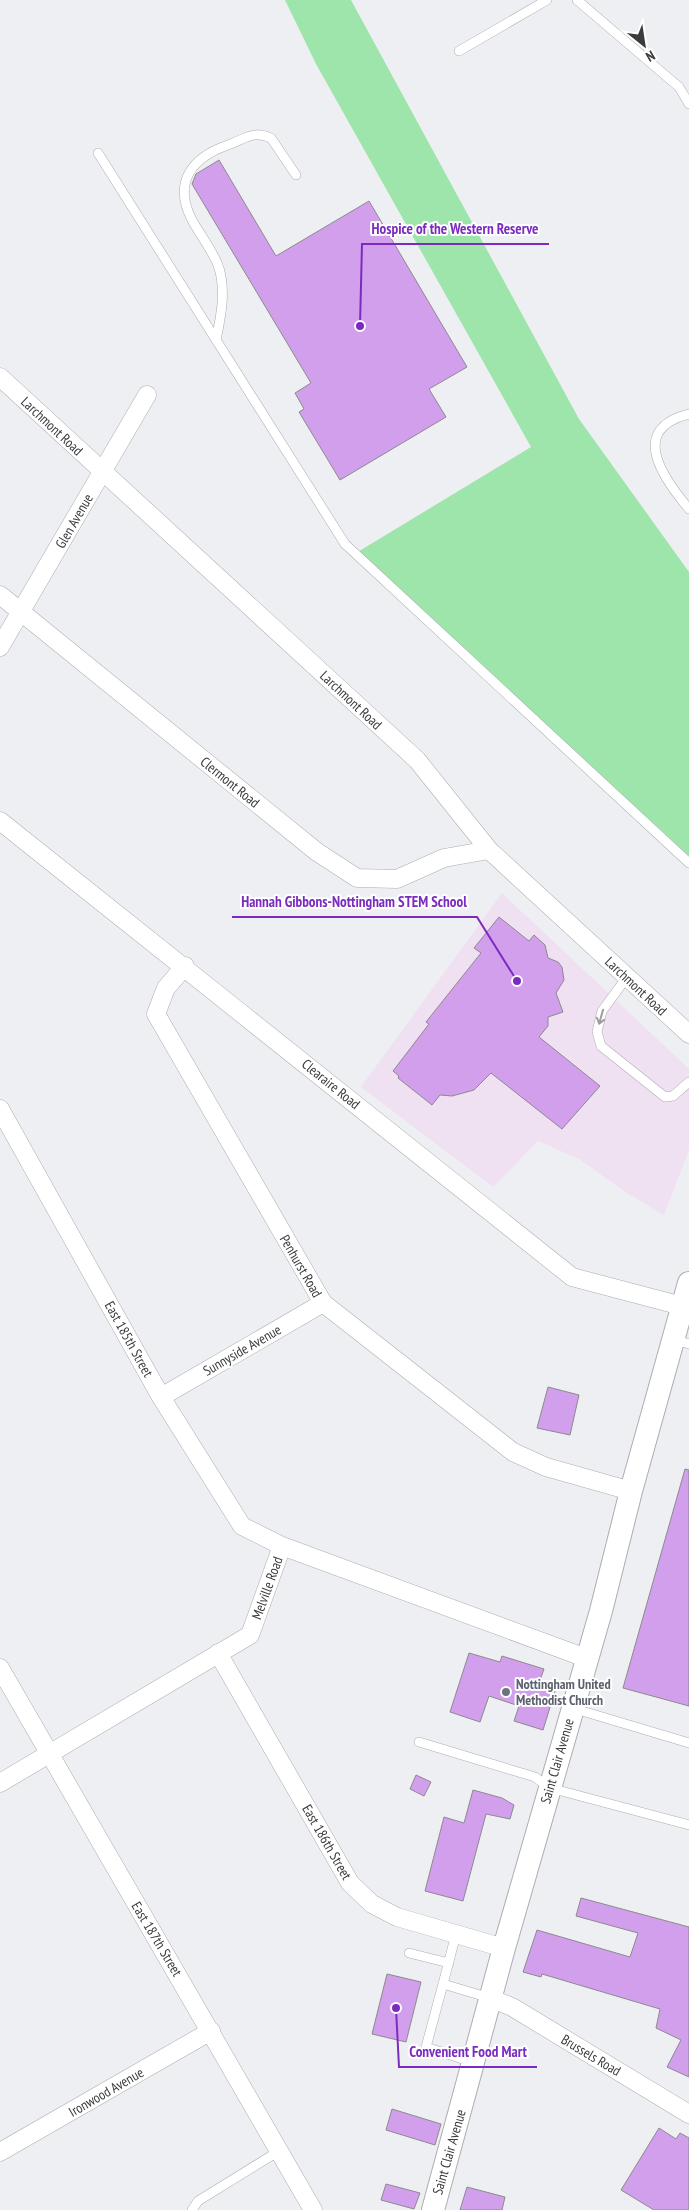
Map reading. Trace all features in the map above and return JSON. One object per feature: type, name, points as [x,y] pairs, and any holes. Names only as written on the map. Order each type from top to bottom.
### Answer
[{"type":"street","name":"Larchmont Road","points":[[0,378],[417,760],[489,850],[689,1034]]},
{"type":"street","name":"Glen Avenue","points":[[0,647],[147,395]]},
{"type":"street","name":"Clermont Road","points":[[0,595],[317,852],[357,878],[397,879],[444,858],[489,850]]},
{"type":"street","name":"Clearaire Road","points":[[0,821],[185,966],[572,1277],[682,1306]]},
{"type":"street","name":"Penhurst Road","points":[[185,966],[166,988],[156,1014],[323,1303],[513,1452],[546,1466],[631,1491]]},
{"type":"street","name":"East 185th Street","points":[[2,1118],[161,1397],[242,1526],[282,1546]]},
{"type":"street","name":"Saint Clair Avenue","points":[[433,2210],[492,1999],[504,1948],[601,1611],[631,1491],[681,1341],[682,1306],[689,1283]]},
{"type":"street","name":"Sunnyside Avenue","points":[[161,1397],[323,1303]]},
{"type":"street","name":"Melville Road","points":[[0,1782],[250,1635],[282,1546],[586,1658]]},
{"type":"street","name":"East 186th Street","points":[[218,1653],[350,1883],[372,1904],[398,1917],[504,1948]]},
{"type":"street","name":"East 187th Street","points":[[0,1668],[313,2210]]},
{"type":"street","name":"Brussels Road","points":[[492,1999],[512,2007],[689,2114]]},
{"type":"street","name":"Ironwood Avenue","points":[[2,2147],[211,2031]]},
{"type":"lane","points":[[459,51],[547,0]]},
{"type":"lane","points":[[577,0],[679,87],[689,104]]},
{"type":"lane","points":[[216,340],[223,291],[218,266],[185,203],[184,188],[187,175],[194,164],[206,154],[254,134],[271,138],[296,174]]},
{"type":"lane","points":[[98,153],[345,544],[689,863]]},
{"type":"lane","points":[[689,414],[664,423],[655,436],[654,446],[660,468],[689,509]]},
{"type":"lane","points":[[627,977],[602,1011],[597,1032],[601,1046],[665,1097],[674,1096],[689,1082]]},
{"type":"lane","points":[[572,1708],[689,1743]]},
{"type":"lane","points":[[419,1742],[535,1777],[550,1788],[689,1825]]},
{"type":"lane","points":[[456,1934],[426,2047],[474,2062]]},
{"type":"lane","points":[[409,1954],[449,1963]]},
{"type":"lane","points":[[443,1984],[492,1999]]},
{"type":"lane","points":[[192,2210],[198,2200],[279,2151]]},
{"type":"shaded area","points":[[502,893],[689,1069],[689,1150],[664,1215],[627,1193],[579,1159],[538,1141],[493,1187],[361,1087]]},
{"type":"green space","points":[[285,0],[351,0],[579,419],[689,572],[689,863],[356,553],[531,447],[316,64]]},
{"type":"building","points":[[219,160],[276,256],[369,201],[467,367],[429,389],[446,417],[340,480],[299,412],[304,409],[295,393],[311,383],[192,184],[196,174]]},
{"type":"building","points":[[499,917],[529,941],[534,935],[545,945],[548,958],[558,962],[562,967],[564,980],[556,993],[563,1012],[548,1017],[548,1026],[539,1037],[600,1086],[562,1129],[491,1073],[474,1090],[452,1096],[440,1095],[432,1105],[398,1078],[399,1076],[393,1071],[429,1024],[426,1022],[481,953],[474,948]]},
{"type":"building","points":[[548,1387],[579,1395],[570,1435],[537,1428]]},
{"type":"building","points":[[685,1469],[689,1470],[689,1706],[623,1688]]},
{"type":"building","name":"Nottingham United Methodist Church","points":[[469,1653],[500,1662],[502,1656],[544,1669],[539,1683],[556,1688],[543,1730],[514,1721],[519,1706],[489,1696],[480,1722],[450,1712]]},
{"type":"building","points":[[416,1775],[431,1782],[424,1796],[410,1789]]},
{"type":"building","points":[[473,1790],[502,1798],[514,1805],[510,1819],[486,1814],[463,1901],[425,1891],[444,1817],[464,1823]]},
{"type":"building","points":[[581,1898],[689,1927],[689,2077],[667,2067],[681,2040],[656,2028],[660,2009],[542,1974],[541,1977],[523,1972],[537,1930],[630,1957],[638,1933],[576,1916]]},
{"type":"building","points":[[387,1974],[421,1982],[406,2042],[372,2034]]},
{"type":"building","points":[[392,2109],[441,2124],[435,2145],[386,2130]]},
{"type":"building","points":[[659,2128],[676,2139],[680,2133],[689,2138],[689,2210],[654,2210],[621,2190]]},
{"type":"building","points":[[386,2184],[420,2193],[414,2209],[381,2200]]},
{"type":"building","points":[[467,2187],[505,2197],[502,2210],[460,2210]]},
{"type":"place","name":"Hospice of the Western Reserve","points":[[360,326]]},
{"type":"place","name":"Hannah Gibbons-Nottingham STEM School","points":[[517,981]]},
{"type":"place","name":"Nottingham United Methodist Church","points":[[506,1692]]},
{"type":"place","name":"Convenient Food Mart","points":[[396,2008]]}]
